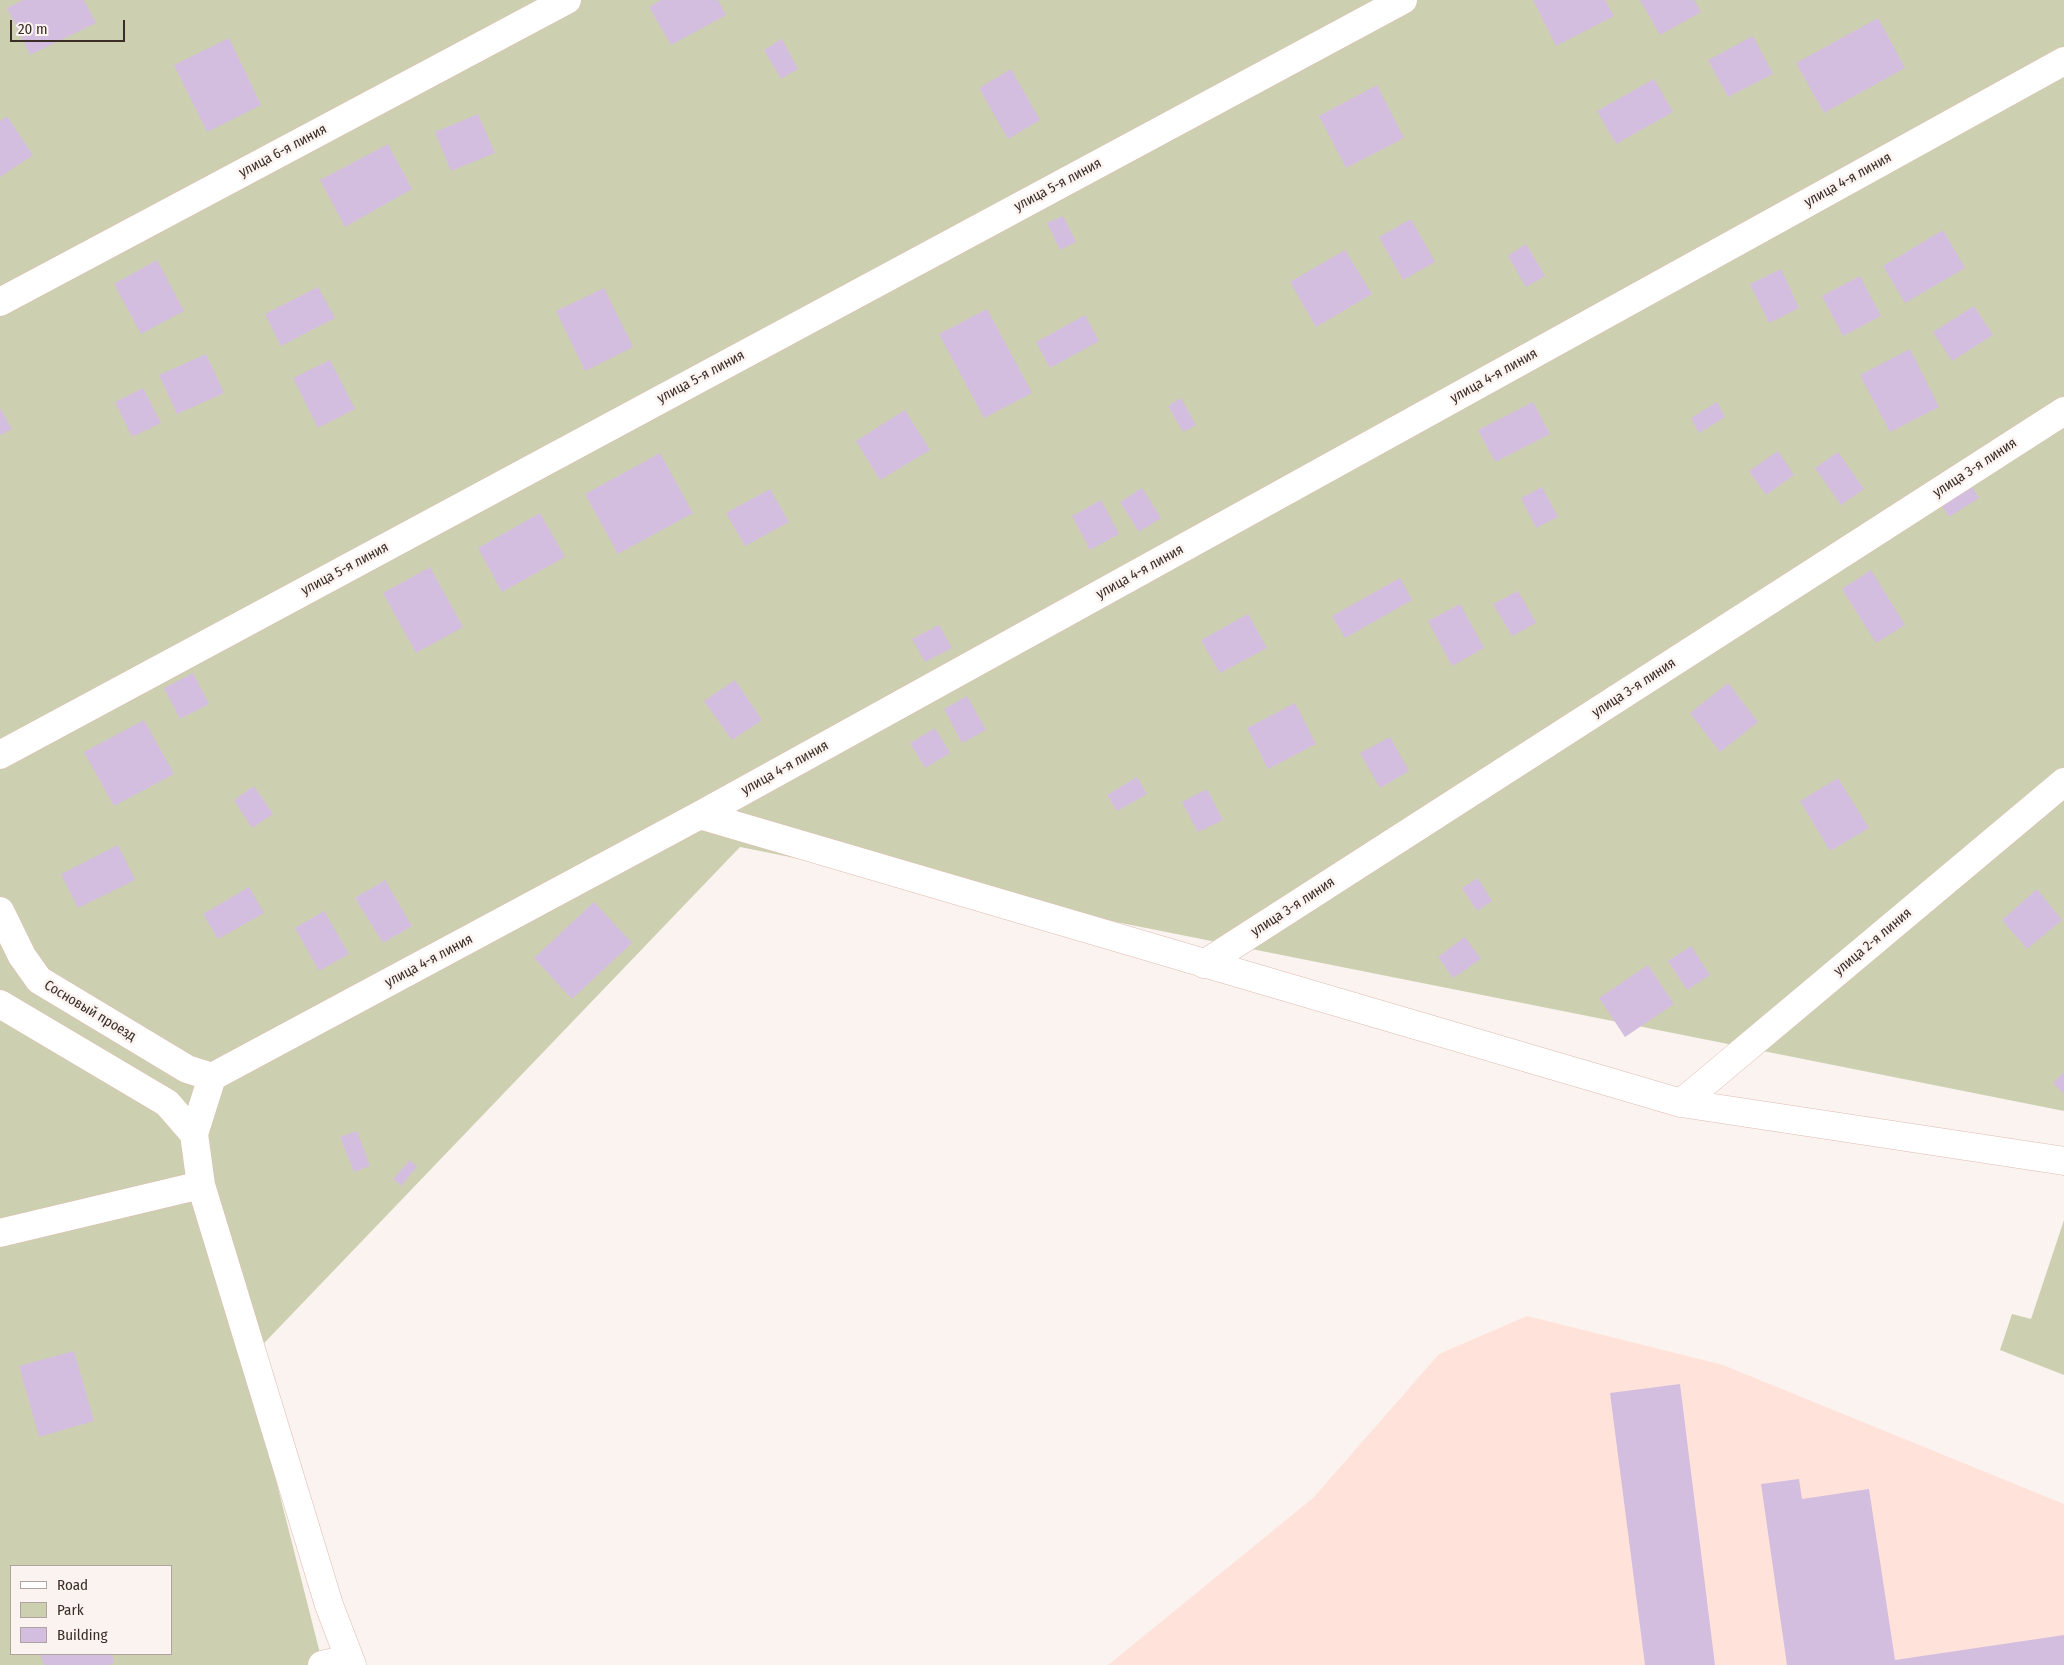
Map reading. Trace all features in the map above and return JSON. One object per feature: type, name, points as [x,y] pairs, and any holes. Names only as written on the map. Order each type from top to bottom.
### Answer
[{"type":"street","name":"улица 6-я линия","points":[[0,302],[567,0]]},
{"type":"street","name":"улица 5-я линия","points":[[0,755],[1402,0]]},
{"type":"street","name":"улица 4-я линия","points":[[212,1077],[700,815],[2064,61]]},
{"type":"street","name":"улица 3-я линия","points":[[1204,964],[2064,411]]},
{"type":"street","name":"улица 2-я линия","points":[[1681,1103],[2064,782]]},
{"type":"street","points":[[700,815],[1681,1103],[2064,1161]]},
{"type":"street","name":"Сосновый проезд","points":[[0,911],[22,956],[39,980],[187,1069],[212,1077]]},
{"type":"street","points":[[0,1004],[167,1103],[194,1134]]},
{"type":"street","points":[[212,1077],[194,1134],[201,1185],[329,1606],[350,1662],[322,1665]]},
{"type":"street","points":[[0,1233],[201,1185]]},
{"type":"shaded area","points":[[1527,1316],[1723,1365],[2064,1504],[2064,1665],[1108,1665],[1313,1498],[1439,1354]]},
{"type":"green space","points":[[0,0],[2064,0],[2064,1111],[740,847],[246,1362],[323,1665],[0,1665]]},
{"type":"green space","points":[[2064,1220],[2064,1375],[2000,1350],[2012,1314],[2031,1319]]},
{"type":"building","points":[[23,0],[84,0],[96,23],[30,55],[7,8]]},
{"type":"building","points":[[661,0],[718,0],[726,15],[671,45],[649,7]]},
{"type":"building","points":[[1533,0],[1605,0],[1614,16],[1556,46]]},
{"type":"building","points":[[1640,0],[1694,0],[1701,12],[1660,35]]},
{"type":"building","points":[[1878,18],[1905,68],[1824,113],[1796,63]]},
{"type":"building","points":[[1753,36],[1773,74],[1728,97],[1708,60]]},
{"type":"building","points":[[229,38],[261,105],[207,132],[174,65]]},
{"type":"building","points":[[782,39],[798,69],[781,79],[764,50]]},
{"type":"building","points":[[1011,69],[1040,120],[1008,139],[979,88]]},
{"type":"building","points":[[1654,79],[1673,112],[1616,144],[1597,111]]},
{"type":"building","points":[[1377,85],[1404,138],[1346,168],[1319,116]]},
{"type":"building","points":[[478,114],[495,153],[451,171],[435,132]]},
{"type":"building","points":[[7,116],[33,155],[0,177],[0,121]]},
{"type":"building","points":[[388,144],[412,189],[345,227],[320,180]]},
{"type":"building","points":[[1063,216],[1076,242],[1060,250],[1047,223]]},
{"type":"building","points":[[1411,219],[1435,262],[1403,280],[1379,237]]},
{"type":"building","points":[[1943,230],[1965,268],[1905,303],[1883,266]]},
{"type":"building","points":[[1526,244],[1545,276],[1526,287],[1508,256]]},
{"type":"building","points":[[1345,250],[1372,294],[1316,327],[1290,282]]},
{"type":"building","points":[[157,260],[184,311],[141,334],[114,284]]},
{"type":"building","points":[[1781,269],[1799,308],[1769,323],[1750,284]]},
{"type":"building","points":[[1860,276],[1881,316],[1843,336],[1822,296]]},
{"type":"building","points":[[318,287],[335,318],[281,346],[265,314]]},
{"type":"building","points":[[604,288],[633,347],[585,371],[556,311]]},
{"type":"building","points":[[1974,306],[1993,335],[1952,361],[1933,332]]},
{"type":"building","points":[[987,309],[1032,393],[984,418],[939,334]]},
{"type":"building","points":[[1085,315],[1099,341],[1050,368],[1036,342]]},
{"type":"building","points":[[1910,349],[1939,407],[1890,432],[1860,375]]},
{"type":"building","points":[[206,354],[224,393],[177,414],[159,375]]},
{"type":"building","points":[[330,360],[355,409],[318,428],[293,378]]},
{"type":"building","points":[[143,388],[161,423],[132,437],[115,402]]},
{"type":"building","points":[[1181,398],[1196,425],[1183,432],[1168,406]]},
{"type":"building","points":[[1533,402],[1550,434],[1495,462],[1478,430]]},
{"type":"building","points":[[1717,402],[1725,417],[1699,433],[1691,418]]},
{"type":"building","points":[[0,408],[12,429],[0,435]]},
{"type":"building","points":[[905,410],[930,450],[880,480],[856,441]]},
{"type":"building","points":[[1778,451],[1794,475],[1766,495],[1749,471]]},
{"type":"building","points":[[1838,452],[1864,489],[1841,505],[1815,468]]},
{"type":"building","points":[[660,453],[693,513],[618,554],[585,494]]},
{"type":"building","points":[[1970,484],[1979,498],[1949,517],[1941,504]]},
{"type":"building","points":[[1542,487],[1558,517],[1536,528],[1521,498]]},
{"type":"building","points":[[1142,488],[1161,518],[1139,532],[1120,502]]},
{"type":"building","points":[[770,489],[789,522],[745,546],[726,513]]},
{"type":"building","points":[[1101,500],[1119,534],[1090,550],[1072,516]]},
{"type":"building","points":[[540,513],[565,557],[502,592],[478,548]]},
{"type":"building","points":[[430,567],[463,627],[416,653],[383,593]]},
{"type":"building","points":[[1871,570],[1905,625],[1876,643],[1842,589]]},
{"type":"building","points":[[1400,578],[1412,600],[1345,638],[1332,616]]},
{"type":"building","points":[[1518,591],[1536,623],[1512,636],[1493,604]]},
{"type":"building","points":[[1460,604],[1484,648],[1452,666],[1428,621]]},
{"type":"building","points":[[1248,614],[1267,648],[1220,673],[1201,640]]},
{"type":"building","points":[[939,625],[952,648],[925,662],[912,639]]},
{"type":"building","points":[[193,673],[209,704],[180,719],[164,688]]},
{"type":"building","points":[[735,680],[762,720],[732,740],[704,701]]},
{"type":"building","points":[[1728,683],[1758,722],[1720,752],[1690,713]]},
{"type":"building","points":[[967,696],[986,730],[962,743],[944,709]]},
{"type":"building","points":[[1295,703],[1316,744],[1268,769],[1247,728]]},
{"type":"building","points":[[144,720],[174,774],[114,806],[84,752]]},
{"type":"building","points":[[935,728],[950,753],[925,768],[910,743]]},
{"type":"building","points":[[1390,737],[1409,771],[1380,788],[1360,753]]},
{"type":"building","points":[[1137,777],[1147,794],[1117,811],[1107,795]]},
{"type":"building","points":[[1838,778],[1869,828],[1830,851],[1800,801]]},
{"type":"building","points":[[254,786],[273,814],[252,828],[234,800]]},
{"type":"building","points":[[1207,789],[1223,820],[1198,832],[1182,802]]},
{"type":"building","points":[[118,845],[135,880],[78,908],[61,874]]},
{"type":"building","points":[[1478,878],[1492,901],[1477,911],[1462,888]]},
{"type":"building","points":[[385,880],[412,926],[383,943],[355,898]]},
{"type":"building","points":[[249,887],[264,913],[218,939],[203,914]]},
{"type":"building","points":[[2037,889],[2062,920],[2027,949],[2002,920]]},
{"type":"building","points":[[594,902],[632,943],[572,999],[534,958]]},
{"type":"building","points":[[324,911],[349,954],[319,971],[295,928]]},
{"type":"building","points":[[1465,937],[1481,959],[1453,978],[1438,957]]},
{"type":"building","points":[[1691,946],[1710,975],[1687,990],[1668,961]]},
{"type":"building","points":[[1648,965],[1674,1004],[1625,1037],[1599,998]]},
{"type":"building","points":[[2064,1072],[2064,1094],[2053,1083]]},
{"type":"building","points":[[357,1131],[370,1166],[354,1172],[340,1137]]},
{"type":"building","points":[[410,1160],[417,1167],[401,1186],[393,1179]]},
{"type":"building","points":[[74,1351],[94,1421],[39,1437],[19,1366]]},
{"type":"building","points":[[1680,1384],[1715,1665],[1645,1665],[1610,1393]]},
{"type":"building","points":[[1799,1479],[1802,1499],[1869,1489],[1895,1660],[2064,1635],[2064,1665],[1787,1665],[1761,1484]]},
{"type":"building","points":[[40,1655],[112,1655],[114,1663],[108,1665],[44,1665]]}]
